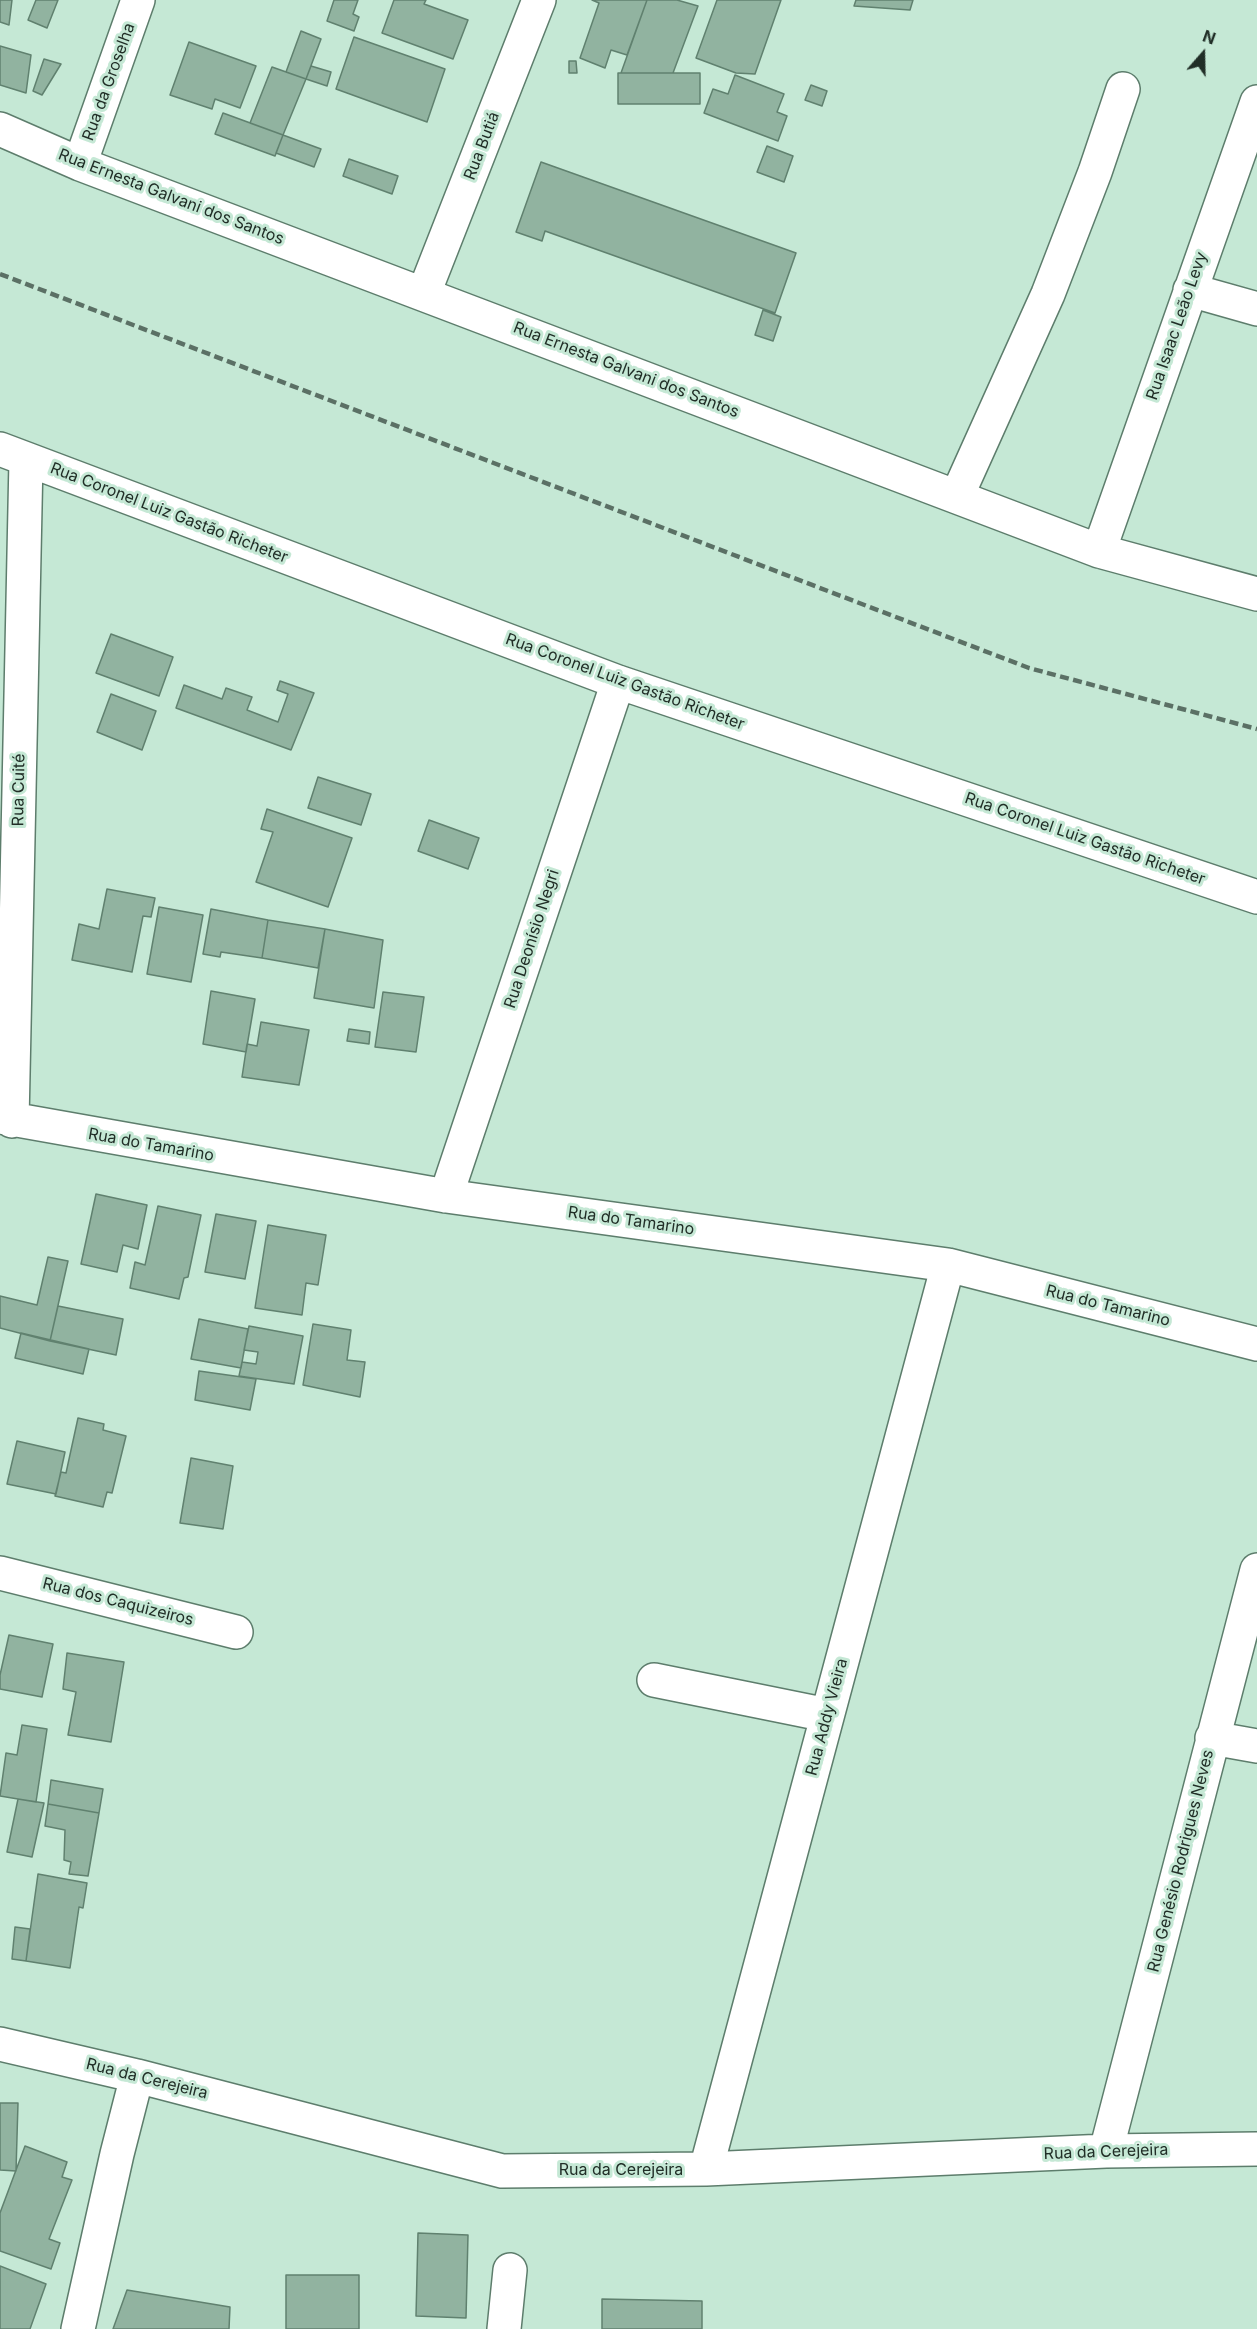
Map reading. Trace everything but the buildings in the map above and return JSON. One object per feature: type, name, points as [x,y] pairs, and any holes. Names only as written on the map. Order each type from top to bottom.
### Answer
[{"type":"street","name":"Rua da Groselha","points":[[80,164],[138,0]]},
{"type":"street","name":"Rua Butiá","points":[[424,293],[539,0]]},
{"type":"street","points":[[957,496],[1048,294],[1095,172],[1123,89]]},
{"type":"street","name":"Rua Isaac Leão Levy","points":[[1099,551],[1257,102]]},
{"type":"street","name":"Rua Ernesta Galvani dos Santos","points":[[0,129],[80,164],[1099,551],[1257,594]]},
{"type":"street","points":[[1190,290],[1257,309]]},
{"type":"street","name":"Rua Coronel Luiz Gastão Richeter","points":[[13,454],[618,682],[1257,897]]},
{"type":"street","name":"Rua Cuité","points":[[6,1119],[13,454]]},
{"type":"street","name":"Rua Deonísio Negri","points":[[446,1196],[618,682]]},
{"type":"street","name":"Rua do Tamarino","points":[[6,1119],[446,1196],[948,1265],[1257,1344]]},
{"type":"street","name":"Rua Addy Vieira","points":[[706,2169],[948,1265]]},
{"type":"street","name":"Rua Genésio Rodrigues Neves","points":[[1106,2151],[1257,1570]]},
{"type":"street","name":"Rua dos Caquizeiros","points":[[0,1573],[236,1632]]},
{"type":"street","points":[[654,1680],[827,1715]]},
{"type":"street","points":[[1212,1738],[1257,1746]]},
{"type":"street","name":"Rua da Cerejeira","points":[[0,2044],[137,2076],[502,2171],[706,2169],[1106,2151],[1257,2149]]},
{"type":"street","points":[[78,2329],[137,2076]]},
{"type":"street","points":[[504,2329],[510,2270]]},
{"type":"railway","points":[[0,274],[1029,668],[1257,729]]}]
